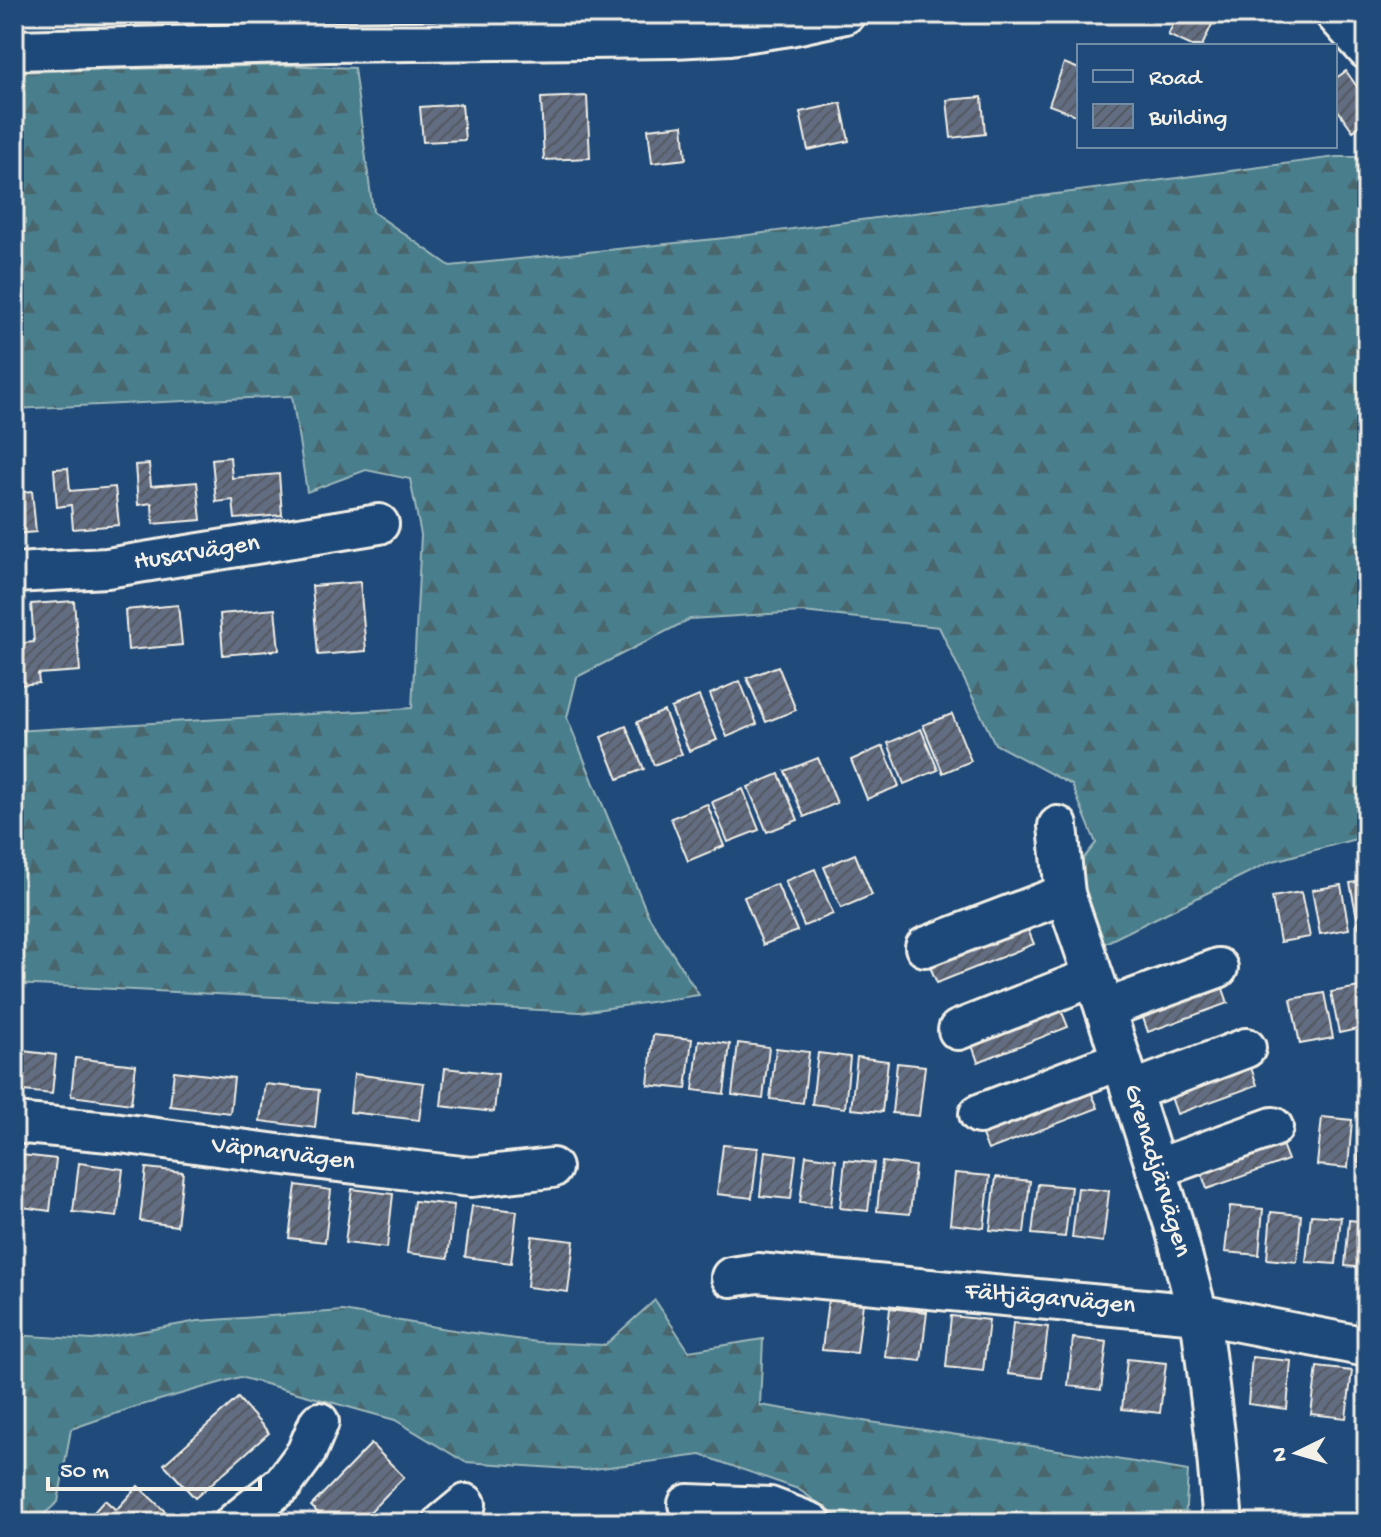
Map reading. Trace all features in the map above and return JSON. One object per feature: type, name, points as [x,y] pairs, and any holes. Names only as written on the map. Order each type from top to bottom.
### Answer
[{"type":"street","points":[[14,50],[329,28],[674,38],[730,35],[845,14]]},
{"type":"street","points":[[1335,14],[1367,50]]},
{"type":"street","name":"Husarvägen","points":[[14,573],[107,568],[379,524]]},
{"type":"street","name":"Grenadjärvägen","points":[[1058,826],[1065,894],[1174,1225],[1202,1330],[1223,1523]]},
{"type":"street","points":[[925,947],[1065,894]]},
{"type":"street","points":[[958,1030],[1099,993],[1218,968]]},
{"type":"street","points":[[979,1114],[1246,1048]]},
{"type":"street","name":"Väpnarvägen","points":[[14,1123],[120,1133],[471,1177],[552,1168]]},
{"type":"street","points":[[1156,1169],[1273,1127]]},
{"type":"street","name":"Fältjägarvägen","points":[[731,1277],[758,1273],[1198,1314],[1367,1347]]},
{"type":"street","points":[[234,1523],[283,1484],[306,1453],[319,1422]]},
{"type":"street","points":[[688,1504],[770,1507],[812,1523]]},
{"type":"green space","points":[[283,65],[354,68],[373,212],[450,266],[725,238],[1336,157],[1367,157],[1367,836],[1270,862],[1095,948],[1070,875],[1096,843],[1072,785],[995,744],[939,627],[803,612],[690,619],[577,677],[567,718],[648,915],[699,995],[581,1012],[14,984],[14,731],[412,708],[421,535],[410,479],[366,470],[307,492],[292,396],[14,409],[14,72]]},
{"type":"green space","points":[[655,1300],[689,1351],[763,1339],[760,1405],[1188,1471],[1185,1523],[846,1523],[798,1489],[701,1455],[586,1470],[465,1462],[395,1420],[240,1377],[71,1429],[58,1502],[34,1523],[14,1523],[14,1335],[93,1340],[198,1321],[343,1311],[537,1342],[605,1345]]},
{"type":"building","points":[[1178,14],[1201,14],[1214,20],[1203,44],[1188,44],[1168,35]]},
{"type":"building","points":[[1064,63],[1077,68],[1077,115],[1049,105]]},
{"type":"building","points":[[1346,71],[1367,101],[1367,121],[1353,131],[1337,109],[1337,78]]},
{"type":"building","points":[[587,96],[590,158],[544,160],[541,98]]},
{"type":"building","points":[[982,97],[985,134],[951,138],[947,100]]},
{"type":"building","points":[[841,103],[849,141],[808,150],[800,112]]},
{"type":"building","points":[[462,104],[465,140],[423,142],[420,107]]},
{"type":"building","points":[[683,125],[686,159],[652,163],[648,129]]},
{"type":"building","points":[[230,457],[232,478],[279,474],[282,515],[235,519],[233,500],[216,502],[212,459]]},
{"type":"building","points":[[149,464],[151,486],[197,482],[201,520],[153,524],[152,503],[138,505],[135,465]]},
{"type":"building","points":[[68,468],[70,491],[115,487],[119,525],[73,529],[71,505],[57,507],[54,469]]},
{"type":"building","points":[[32,491],[36,532],[14,534],[14,493]]},
{"type":"building","points":[[360,582],[366,651],[318,655],[312,586]]},
{"type":"building","points":[[74,601],[80,671],[38,674],[39,683],[19,685],[15,644],[34,642],[31,604]]},
{"type":"building","points":[[178,605],[182,645],[128,650],[125,610]]},
{"type":"building","points":[[275,609],[279,650],[223,655],[220,614]]},
{"type":"building","points":[[778,666],[796,710],[766,722],[747,678]]},
{"type":"building","points":[[740,681],[757,724],[727,737],[710,694]]},
{"type":"building","points":[[699,696],[717,740],[689,751],[671,708]]},
{"type":"building","points":[[664,711],[682,754],[654,765],[637,722]]},
{"type":"building","points":[[952,714],[971,761],[943,773],[923,725]]},
{"type":"building","points":[[626,726],[644,769],[618,779],[601,737]]},
{"type":"building","points":[[921,729],[938,770],[904,784],[888,743]]},
{"type":"building","points":[[883,746],[899,786],[867,799],[851,760]]},
{"type":"building","points":[[818,758],[837,803],[804,817],[785,771]]},
{"type":"building","points":[[779,774],[798,820],[767,832],[748,787]]},
{"type":"building","points":[[743,789],[759,830],[728,842],[712,802]]},
{"type":"building","points":[[707,804],[724,846],[688,861],[671,818]]},
{"type":"building","points":[[855,854],[872,895],[841,908],[824,867]]},
{"type":"building","points":[[815,869],[833,914],[804,926],[785,881]]},
{"type":"building","points":[[1367,880],[1367,925],[1359,927],[1350,883]]},
{"type":"building","points":[[777,884],[797,931],[763,945],[744,897]]},
{"type":"building","points":[[1341,885],[1349,929],[1320,934],[1312,890]]},
{"type":"building","points":[[1301,892],[1310,937],[1280,942],[1272,897]]},
{"type":"building","points":[[1024,920],[1034,944],[937,983],[927,960]]},
{"type":"building","points":[[1220,980],[1228,1003],[1148,1032],[1140,1009]]},
{"type":"building","points":[[1365,986],[1367,1027],[1339,1033],[1331,992]]},
{"type":"building","points":[[1324,993],[1333,1038],[1300,1044],[1291,999]]},
{"type":"building","points":[[1058,1002],[1068,1027],[978,1062],[969,1037]]},
{"type":"building","points":[[653,1035],[692,1039],[686,1089],[648,1085]]},
{"type":"building","points":[[699,1040],[730,1044],[724,1094],[693,1090]]},
{"type":"building","points":[[738,1043],[769,1047],[763,1099],[732,1095]]},
{"type":"building","points":[[776,1048],[809,1052],[803,1103],[770,1099]]},
{"type":"building","points":[[14,1050],[56,1055],[52,1094],[14,1090]]},
{"type":"building","points":[[818,1053],[850,1057],[845,1108],[812,1104]]},
{"type":"building","points":[[857,1057],[888,1061],[882,1112],[851,1109]]},
{"type":"building","points":[[75,1058],[136,1065],[131,1104],[71,1096]]},
{"type":"building","points":[[1249,1062],[1257,1085],[1177,1114],[1169,1091]]},
{"type":"building","points":[[897,1063],[925,1066],[919,1116],[892,1113]]},
{"type":"building","points":[[445,1068],[498,1074],[494,1112],[441,1106]]},
{"type":"building","points":[[174,1071],[234,1078],[230,1113],[170,1106]]},
{"type":"building","points":[[354,1074],[424,1083],[419,1120],[350,1112]]},
{"type":"building","points":[[265,1084],[319,1090],[315,1128],[260,1121]]},
{"type":"building","points":[[1088,1085],[1098,1108],[988,1150],[979,1127]]},
{"type":"building","points":[[1322,1117],[1352,1120],[1348,1168],[1317,1165]]},
{"type":"building","points":[[1362,1120],[1367,1120],[1367,1168],[1358,1167]]},
{"type":"building","points":[[1279,1137],[1288,1160],[1207,1189],[1199,1166]]},
{"type":"building","points":[[723,1145],[758,1148],[752,1198],[717,1194]]},
{"type":"building","points":[[765,1151],[796,1155],[791,1199],[760,1196]]},
{"type":"building","points":[[22,1155],[56,1159],[50,1211],[15,1206]]},
{"type":"building","points":[[806,1155],[836,1159],[831,1206],[800,1202]]},
{"type":"building","points":[[845,1160],[874,1163],[868,1211],[840,1208]]},
{"type":"building","points":[[882,1162],[915,1166],[910,1214],[877,1211]]},
{"type":"building","points":[[79,1163],[123,1169],[117,1217],[73,1212]]},
{"type":"building","points":[[146,1168],[183,1172],[177,1226],[140,1221]]},
{"type":"building","points":[[955,1173],[990,1176],[984,1228],[950,1224]]},
{"type":"building","points":[[996,1177],[1030,1181],[1024,1233],[990,1230]]},
{"type":"building","points":[[1038,1184],[1071,1187],[1065,1237],[1032,1234]]},
{"type":"building","points":[[296,1185],[331,1190],[325,1242],[289,1238]]},
{"type":"building","points":[[1078,1188],[1109,1191],[1103,1242],[1072,1238]]},
{"type":"building","points":[[352,1189],[393,1194],[387,1248],[345,1243]]},
{"type":"building","points":[[414,1201],[454,1205],[448,1258],[407,1253]]},
{"type":"building","points":[[472,1206],[517,1211],[511,1263],[465,1257]]},
{"type":"building","points":[[1230,1206],[1263,1209],[1259,1255],[1225,1252]]},
{"type":"building","points":[[1271,1212],[1301,1215],[1297,1262],[1267,1259]]},
{"type":"building","points":[[1311,1215],[1341,1217],[1336,1264],[1306,1262]]},
{"type":"building","points":[[1349,1220],[1367,1222],[1367,1268],[1345,1266]]},
{"type":"building","points":[[532,1236],[574,1241],[568,1292],[527,1287]]},
{"type":"building","points":[[828,1299],[863,1303],[857,1353],[822,1350]]},
{"type":"building","points":[[890,1308],[927,1312],[921,1361],[885,1357]]},
{"type":"building","points":[[951,1316],[989,1320],[983,1371],[946,1367]]},
{"type":"building","points":[[1013,1323],[1048,1327],[1042,1378],[1008,1374]]},
{"type":"building","points":[[1073,1338],[1107,1342],[1101,1390],[1068,1386]]},
{"type":"building","points":[[1252,1357],[1291,1361],[1287,1409],[1248,1404]]},
{"type":"building","points":[[1127,1359],[1166,1363],[1160,1413],[1122,1409]]},
{"type":"building","points":[[1317,1367],[1352,1371],[1346,1418],[1311,1414]]},
{"type":"building","points":[[238,1398],[269,1433],[195,1498],[164,1464]]},
{"type":"building","points":[[371,1444],[404,1477],[359,1523],[328,1523],[311,1506]]},
{"type":"building","points":[[138,1486],[170,1516],[164,1523],[84,1523],[105,1500],[116,1510]]}]
